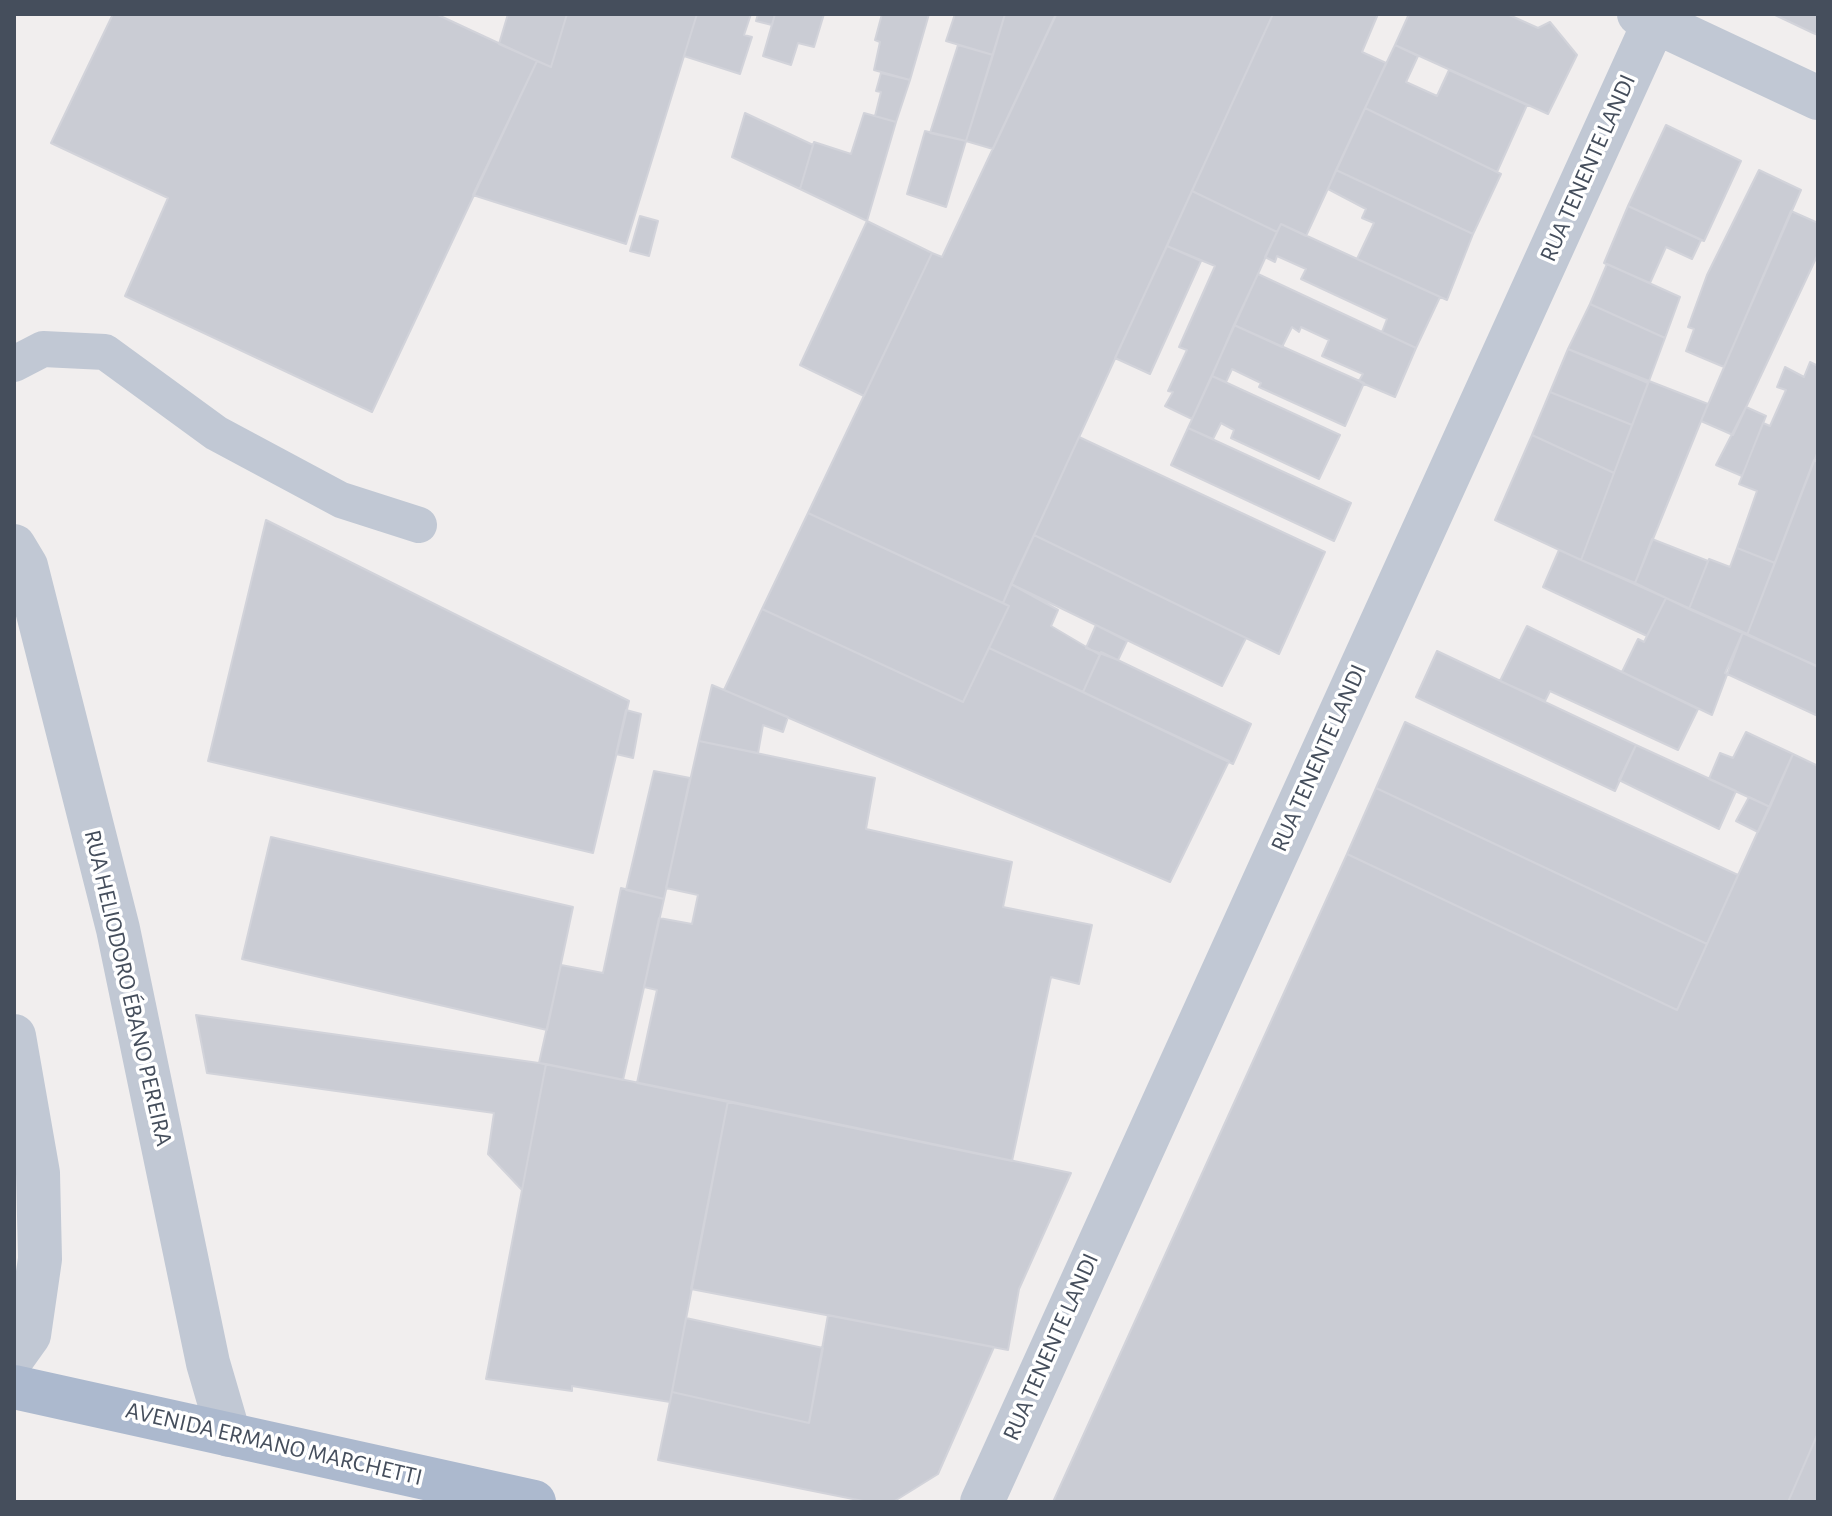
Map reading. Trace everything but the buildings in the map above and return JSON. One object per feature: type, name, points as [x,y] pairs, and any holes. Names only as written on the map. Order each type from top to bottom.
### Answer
[{"type":"main road","name":"AVENIDA ERMANO MARCHETTI","points":[[14,1387],[534,1502]]},
{"type":"street","points":[[1650,16],[1818,98]]},
{"type":"street","name":"RUA TENENTE LANDI","points":[[982,1502],[1650,16]]},
{"type":"street","name":"RUA HELIODORO ÉBANO PEREIRA","points":[[14,546],[26,566],[118,929],[205,1348],[229,1435]]},
{"type":"street","points":[[14,1036],[38,1173],[40,1259],[29,1335],[14,1356]]},
{"type":"lane","points":[[14,364],[43,349],[105,352],[216,433],[341,500],[419,525]]}]
